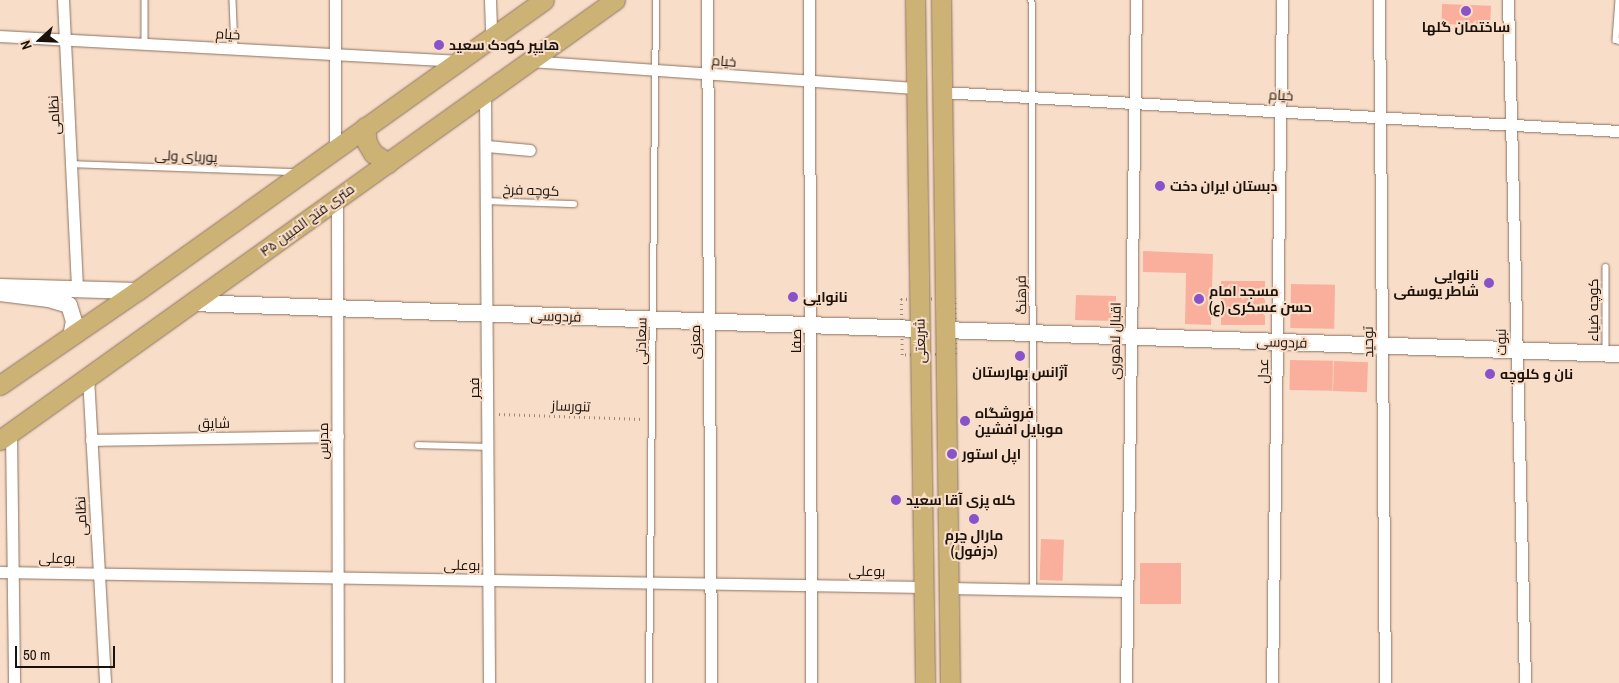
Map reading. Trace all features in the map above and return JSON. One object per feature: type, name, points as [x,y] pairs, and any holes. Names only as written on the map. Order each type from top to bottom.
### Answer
[{"type":"main road","points":[[0,385],[138,292],[301,172],[544,0]]},
{"type":"main road","name":"شریعتی","points":[[915,0],[925,683]]},
{"type":"main road","name":"شریعتی","points":[[941,0],[950,683]]},
{"type":"main road","name":"۴۵ متری فتح المبین","points":[[6,436],[610,2]]},
{"type":"main road","points":[[365,127],[367,143],[374,153],[388,162]]},
{"type":"main road","points":[[0,287],[77,288],[138,292]]},
{"type":"main road","points":[[0,293],[62,302],[70,305],[74,321],[71,336]]},
{"type":"main road","name":"فردوسی","points":[[192,303],[920,329]]},
{"type":"main road","points":[[920,329],[945,330]]},
{"type":"main road","name":"فردوسی","points":[[945,330],[1612,354]]},
{"type":"street","name":"نظامی","points":[[63,0],[77,288]]},
{"type":"street","points":[[335,0],[335,148]]},
{"type":"street","points":[[490,0],[491,36]]},
{"type":"street","name":"معزی","points":[[707,0],[711,683]]},
{"type":"street","name":"صفا","points":[[809,0],[811,683]]},
{"type":"street","name":"اقبال لاهوری","points":[[1126,683],[1136,0]]},
{"type":"street","name":"عدل","points":[[1272,683],[1282,0]]},
{"type":"street","name":"توحید","points":[[1379,0],[1385,683]]},
{"type":"street","name":"نبوت","points":[[1508,0],[1525,683]]},
{"type":"street","name":"خیام","points":[[0,36],[455,62]]},
{"type":"street","name":"خیام","points":[[529,61],[708,76],[916,88]]},
{"type":"street","name":"خیام","points":[[942,92],[1380,115],[1619,131]]},
{"type":"street","name":"فجر","points":[[485,93],[489,314],[489,683]]},
{"type":"street","points":[[487,146],[530,150]]},
{"type":"street","name":"مدرس","points":[[337,199],[338,683]]},
{"type":"street","name":"نظامی","points":[[88,378],[106,683]]},
{"type":"street","points":[[6,436],[12,573],[14,683]]},
{"type":"street","name":"شایق","points":[[91,440],[338,436]]},
{"type":"street","name":"بوعلی","points":[[0,572],[924,587]]},
{"type":"street","points":[[948,588],[1127,591]]},
{"type":"lane","points":[[145,0],[146,45]]},
{"type":"lane","points":[[233,0],[235,49]]},
{"type":"lane","name":"سعادتی","points":[[649,683],[657,72],[656,0]]},
{"type":"lane","name":"فرهنگ","points":[[1032,0],[1034,590]]},
{"type":"lane","points":[[1619,0],[1616,40],[1619,41]]},
{"type":"lane","name":"پوریای ولی","points":[[71,164],[301,172]]},
{"type":"lane","name":"کوچه فرخ","points":[[488,200],[574,204]]},
{"type":"lane","name":"کوچه ضیاء","points":[[1606,267],[1612,354]]},
{"type":"lane","points":[[418,445],[489,447]]},
{"type":"path","name":"تنورساز","points":[[489,414],[652,419]]},
{"type":"building","name":"ساختمان گلها","points":[[1442,4],[1491,6],[1490,26],[1441,24]]},
{"type":"building","name":"مسجد امام حسن عسکری (ع)","points":[[1143,251],[1213,254],[1211,325],[1185,324],[1186,273],[1143,272]]},
{"type":"building","points":[[1221,281],[1265,281],[1265,325],[1221,325]]},
{"type":"building","points":[[1291,284],[1335,285],[1334,329],[1290,328]]},
{"type":"building","points":[[1076,295],[1116,296],[1116,315],[1112,321],[1075,320]]},
{"type":"building","points":[[1290,360],[1333,361],[1332,391],[1289,390]]},
{"type":"building","points":[[1334,361],[1368,362],[1367,392],[1333,391]]},
{"type":"building","points":[[1041,539],[1064,540],[1063,581],[1040,580]]},
{"type":"building","points":[[1140,563],[1181,563],[1181,604],[1140,604]]},
{"type":"place","name":"ساختمان گلها","points":[[1466,11]]},
{"type":"place","name":"هایپر کودک سعید","points":[[439,45]]},
{"type":"place","name":"دبستان ایران دخت","points":[[1160,186]]},
{"type":"place","name":"نانوایی شاطر یوسفی","points":[[1489,283]]},
{"type":"place","name":"نانوایی","points":[[793,297]]},
{"type":"place","name":"مسجد امام حسن عسکری (ع)","points":[[1199,299]]},
{"type":"place","name":"آژانس بهارستان","points":[[1020,356]]},
{"type":"place","name":"نان و کلوچه","points":[[1490,374]]},
{"type":"place","name":"فروشگاه موبایل افشین","points":[[965,421]]},
{"type":"place","name":"اپل استور","points":[[952,454]]},
{"type":"place","name":"کله پزی آقا سعید","points":[[896,500]]},
{"type":"place","name":"مارال چرم (دزفول)","points":[[974,519]]}]
